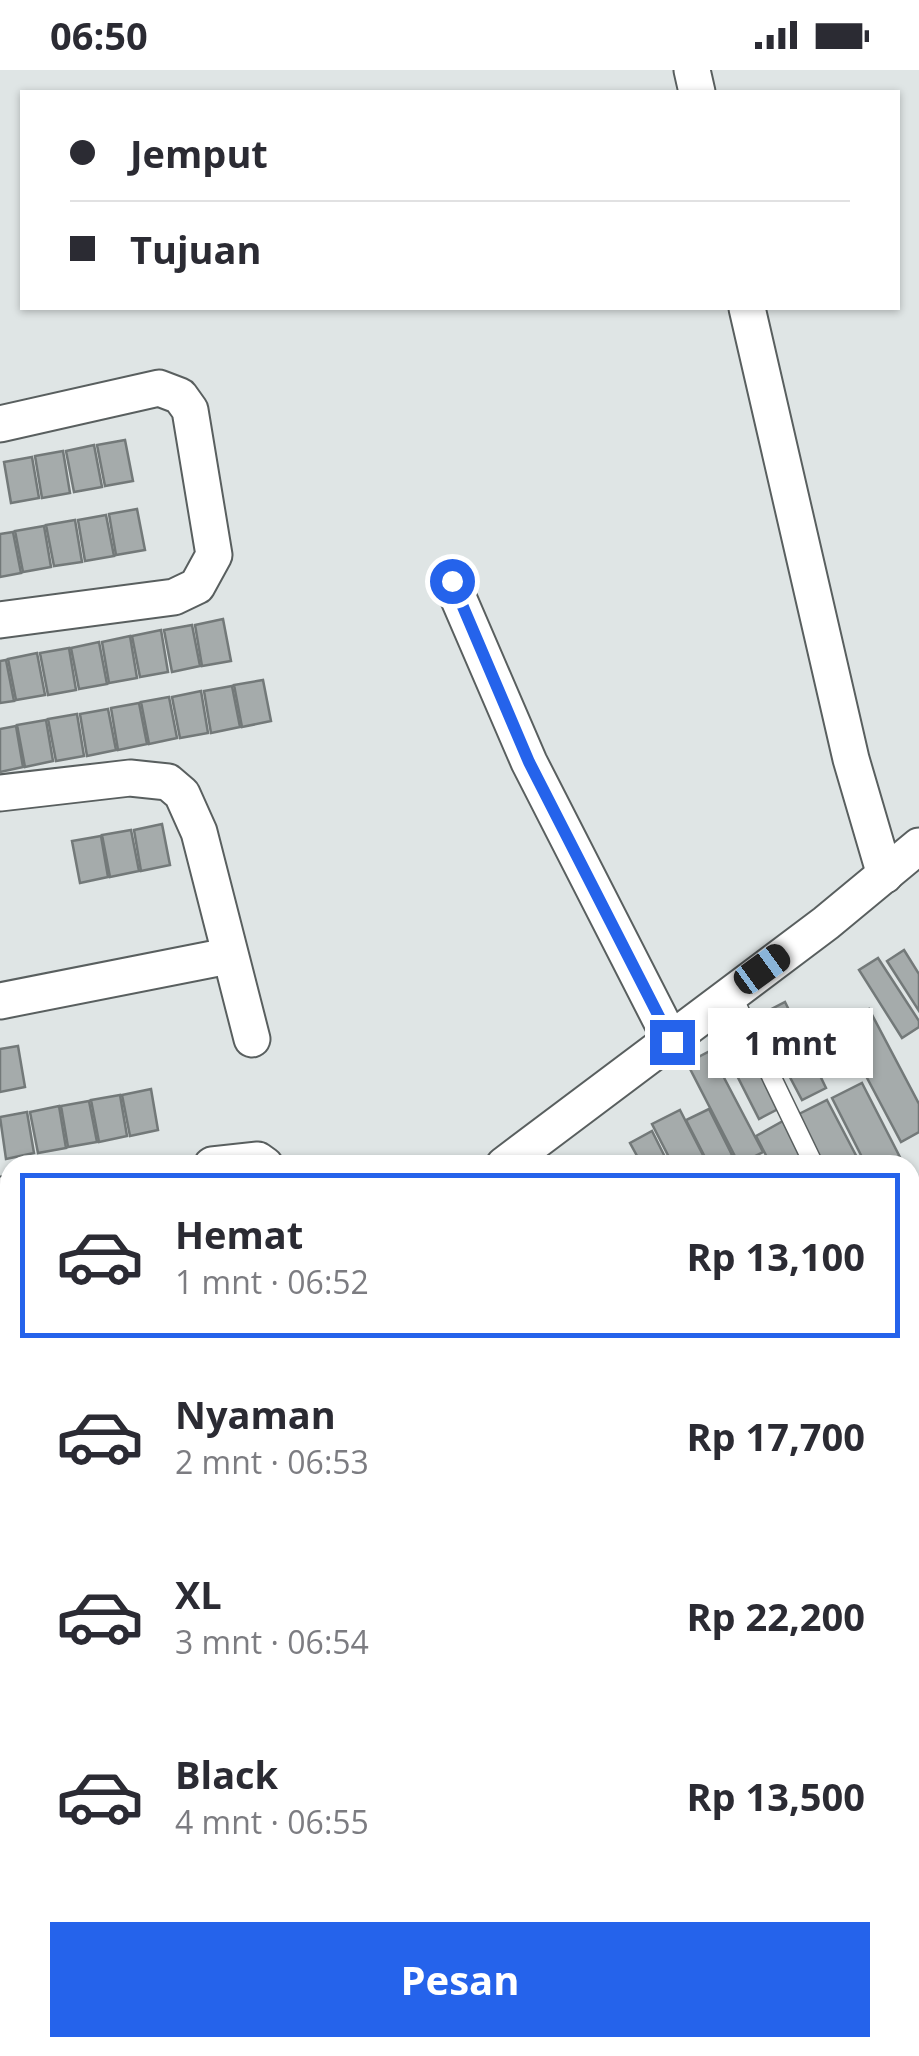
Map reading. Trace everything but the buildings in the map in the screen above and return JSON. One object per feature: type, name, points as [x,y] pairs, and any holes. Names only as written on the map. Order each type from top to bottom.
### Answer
[{"type":"street","points":[[747,310],[851,759],[885,875]]},
{"type":"street","points":[[0,424],[159,388],[180,396],[190,410],[214,555],[197,586],[174,597],[0,620]]},
{"type":"street","points":[[452,581],[529,762],[672,1042]]},
{"type":"street","points":[[0,794],[130,778],[168,782],[182,794],[199,832],[252,1039]]},
{"type":"street","points":[[518,1155],[672,1042],[919,846]]},
{"type":"street","points":[[0,1001],[228,956]]},
{"type":"lane","points":[[731,992],[809,1155]]},
{"type":"route","points":[[452,581],[529,762],[672,1042]]}]
